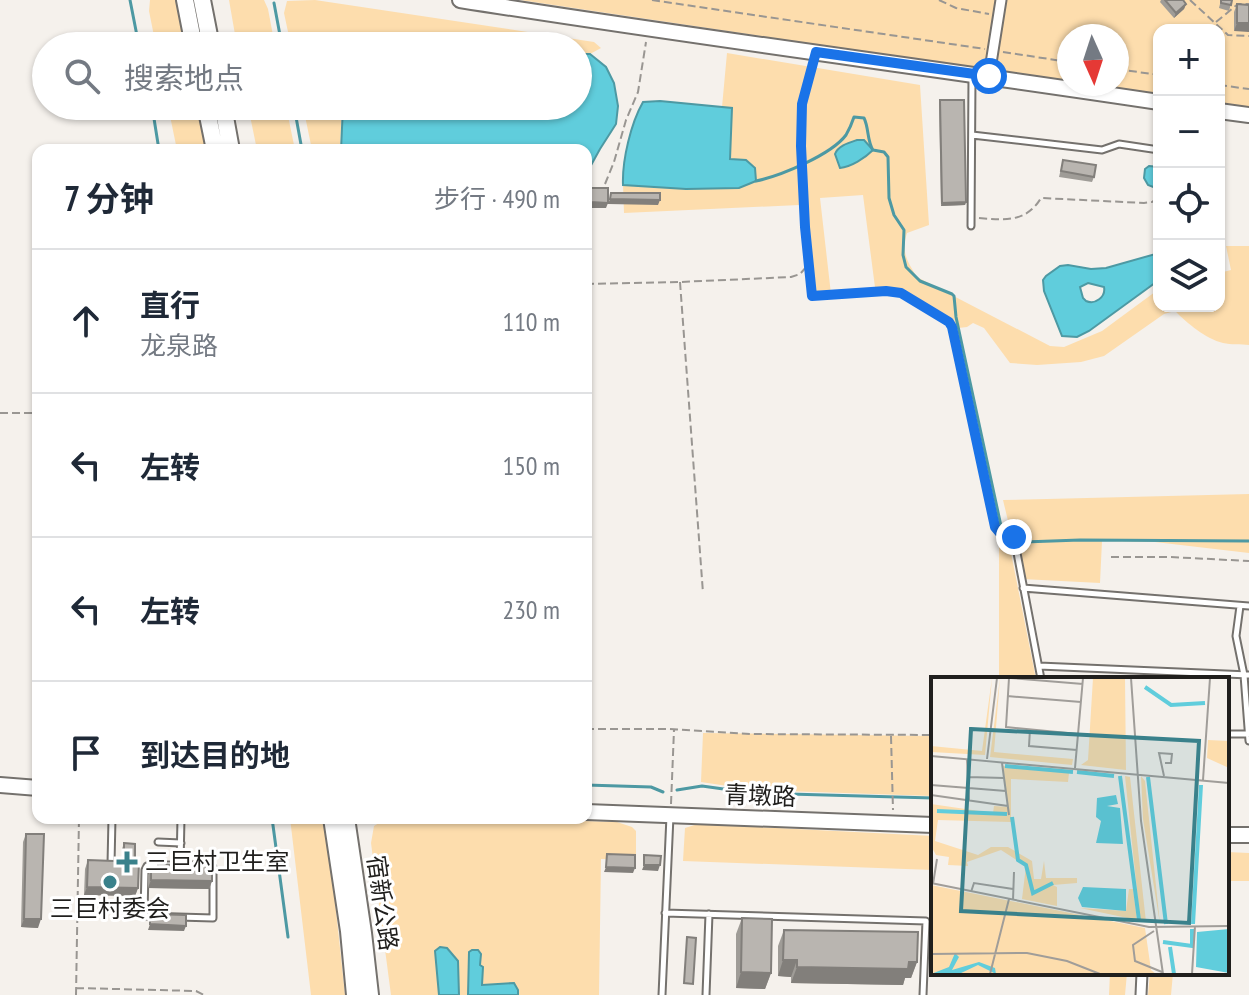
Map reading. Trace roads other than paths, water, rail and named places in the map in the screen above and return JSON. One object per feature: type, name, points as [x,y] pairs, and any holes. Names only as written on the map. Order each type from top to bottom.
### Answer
[{"type":"highway","points":[[185,0],[191,32]]},
{"type":"highway","points":[[202,0],[208,32]]},
{"type":"highway","points":[[209,120],[214,144]]},
{"type":"highway","points":[[226,120],[230,144]]},
{"type":"highway","name":"宿新公路","points":[[333,824],[355,995]]},
{"type":"highway","name":"宿新公路","points":[[347,824],[370,995]]},
{"type":"street","points":[[460,0],[1153,101]]},
{"type":"street","points":[[989,76],[1001,0]]},
{"type":"street","points":[[1225,112],[1249,115]]},
{"type":"street","points":[[0,785],[32,788]]},
{"type":"street","name":"青墩路","points":[[592,812],[931,825]]},
{"type":"street","points":[[1141,995],[1142,975]]},
{"type":"lane","points":[[971,226],[972,73]]},
{"type":"lane","points":[[972,135],[1102,150],[1119,144],[1153,149]]},
{"type":"lane","points":[[1014,537],[1041,677]]},
{"type":"lane","points":[[1023,588],[1249,606]]},
{"type":"lane","points":[[1240,606],[1236,636],[1246,675],[1249,741]]},
{"type":"lane","points":[[1039,666],[1246,675]]},
{"type":"lane","points":[[662,995],[670,815]]},
{"type":"lane","points":[[111,864],[112,824]]},
{"type":"lane","points":[[180,865],[181,824]]},
{"type":"lane","points":[[158,842],[181,843]]},
{"type":"lane","points":[[180,865],[213,867],[213,918],[144,916],[147,866],[180,865]]},
{"type":"lane","points":[[665,913],[926,921],[923,995]]},
{"type":"lane","points":[[706,995],[709,914]]},
{"type":"water","points":[[592,56],[606,67],[614,83],[618,106],[616,124],[592,163],[592,144],[341,144],[342,120],[592,120]]},
{"type":"water","points":[[643,102],[732,108],[730,159],[746,160],[755,168],[756,181],[739,188],[623,185],[626,153],[639,111]]},
{"type":"water","points":[[857,140],[864,140],[873,150],[858,162],[840,168],[836,151]]},
{"type":"water","points":[[1153,166],[1153,187],[1144,178],[1145,169]]},
{"type":"water","points":[[1153,255],[1153,284],[1089,331],[1077,337],[1062,336],[1044,291],[1043,280],[1060,266],[1091,269]],"holes":[[[1088,283],[1104,287],[1102,297],[1089,302],[1083,298],[1080,287]]]},
{"type":"water","points":[[440,947],[447,948],[458,961],[459,995],[439,995],[435,951]]},
{"type":"water","points":[[478,950],[481,954],[482,985],[514,983],[518,995],[468,995],[469,952]]},
{"type":"waterway","points":[[130,0],[136,32]]},
{"type":"waterway","points":[[274,3],[279,32]]},
{"type":"waterway","points":[[756,181],[791,170],[817,157],[839,143],[854,117],[864,118],[873,150],[884,152],[888,157],[889,198],[894,215],[904,230],[906,267],[920,281],[954,296],[1001,526]]},
{"type":"waterway","points":[[154,120],[158,144]]},
{"type":"waterway","points":[[297,120],[301,144]]},
{"type":"waterway","points":[[1024,542],[1249,541]]},
{"type":"waterway","points":[[592,785],[651,787],[663,792]]},
{"type":"waterway","points":[[677,790],[702,786],[752,793],[931,798]]},
{"type":"waterway","points":[[273,824],[288,937]]},
{"type":"place","name":"三巨村卫生室","points":[[127,862]]},
{"type":"place","name":"三巨村委会","points":[[110,882]]}]
